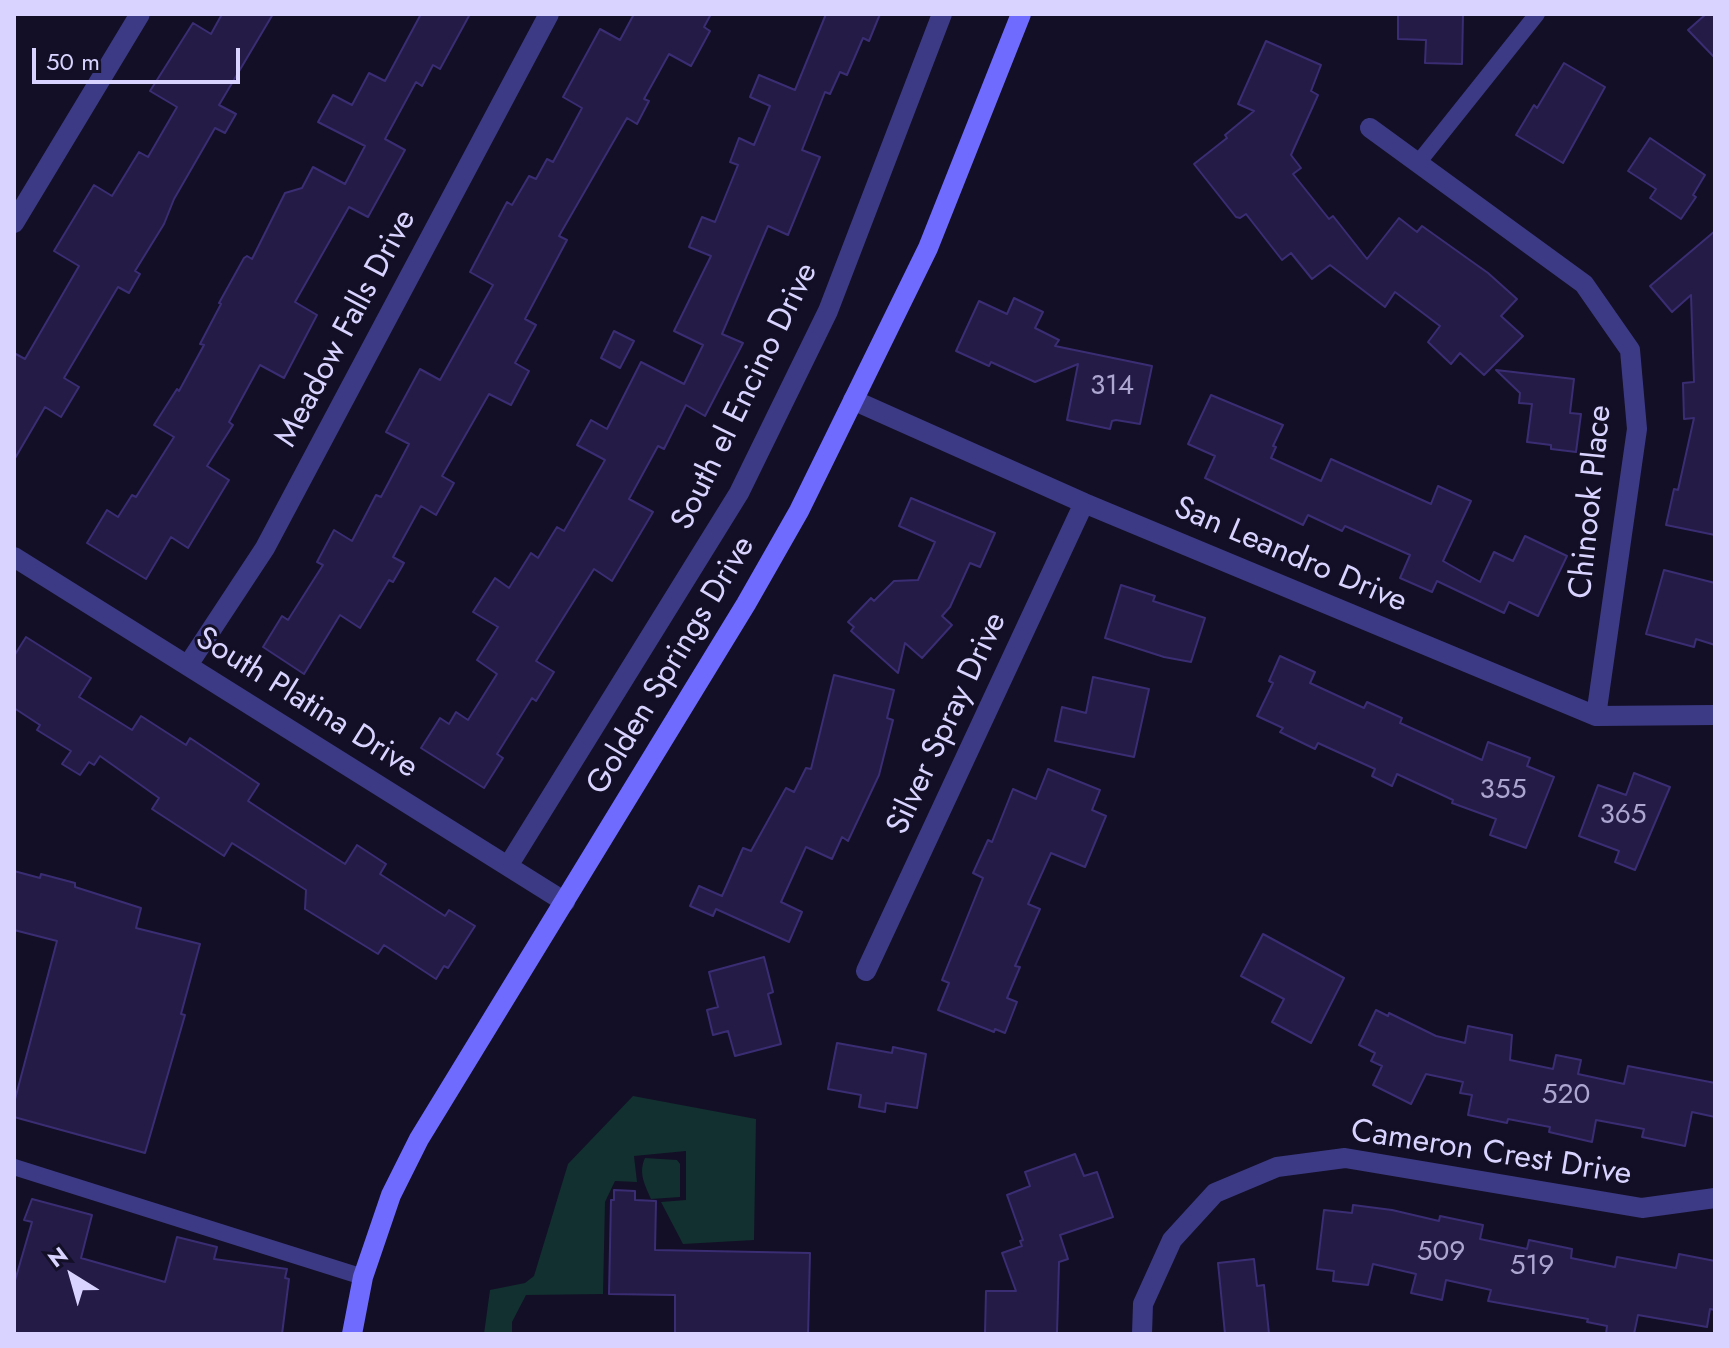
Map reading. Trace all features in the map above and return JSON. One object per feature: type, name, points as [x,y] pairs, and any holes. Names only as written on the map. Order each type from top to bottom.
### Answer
[{"type":"main road","name":"Golden Springs Drive","points":[[352,1334],[363,1277],[391,1195],[419,1139],[754,591],[799,511],[928,248],[1021,14]]},
{"type":"street","points":[[14,223],[140,14]]},
{"type":"street","name":"Meadow Falls Drive","points":[[188,665],[265,548],[549,14]]},
{"type":"street","name":"South el Encino Drive","points":[[508,866],[739,493],[828,311],[942,14]]},
{"type":"street","name":"Chinook Place","points":[[1370,128],[1584,284],[1630,350],[1637,429],[1596,716]]},
{"type":"street","name":"San Leandro Drive","points":[[853,400],[1084,503],[1596,716],[1715,715]]},
{"type":"street","name":"Silver Spray Drive","points":[[866,971],[1084,503]]},
{"type":"street","name":"South Platina Drive","points":[[14,557],[565,902]]},
{"type":"street","name":"Cameron Crest Drive","points":[[1142,1334],[1143,1304],[1172,1240],[1215,1193],[1277,1167],[1345,1158],[1642,1208],[1715,1198]]},
{"type":"lane","points":[[1418,163],[1537,14]]},
{"type":"lane","points":[[14,1167],[363,1277]]},
{"type":"green space","points":[[633,1096],[756,1119],[754,1240],[683,1244],[661,1202],[686,1200],[686,1151],[634,1156],[637,1182],[615,1181],[605,1202],[603,1294],[526,1295],[512,1322],[512,1334],[484,1334],[490,1290],[525,1283],[534,1276],[568,1164]]},
{"type":"green space","points":[[645,1158],[677,1160],[680,1164],[680,1197],[651,1199],[642,1174]]},
{"type":"building","points":[[222,14],[273,14],[219,105],[236,114],[225,133],[215,128],[135,271],[140,274],[129,293],[118,287],[64,378],[79,387],[61,417],[45,407],[14,460],[14,353],[25,359],[79,266],[54,251],[94,185],[112,196],[139,152],[148,157],[177,107],[150,91],[193,23],[211,34]]},
{"type":"building","points":[[421,14],[470,14],[440,69],[433,65],[422,86],[416,82],[385,139],[405,150],[368,217],[349,207],[295,302],[317,315],[284,378],[260,365],[229,422],[233,425],[207,466],[229,480],[188,548],[171,537],[146,579],[87,543],[107,510],[118,517],[132,495],[136,497],[174,437],[154,425],[177,389],[179,391],[204,345],[200,344],[219,303],[244,258],[252,259],[285,193],[302,188],[313,167],[345,184],[365,146],[318,122],[333,95],[352,105],[369,73],[385,81]]},
{"type":"building","points":[[634,14],[711,14],[704,27],[710,31],[691,66],[669,54],[644,99],[649,101],[637,124],[627,118],[559,236],[567,240],[525,319],[536,325],[515,363],[529,371],[511,405],[489,394],[442,476],[454,483],[436,515],[421,506],[393,557],[404,563],[393,582],[389,580],[360,628],[340,615],[304,674],[263,647],[282,616],[288,620],[323,565],[317,562],[334,530],[352,541],[376,495],[381,497],[409,444],[386,432],[420,369],[440,380],[493,285],[470,272],[507,202],[512,205],[529,176],[536,179],[547,159],[553,162],[582,108],[563,97],[600,29],[620,40]]},
{"type":"building","points":[[826,14],[880,14],[869,41],[863,38],[847,75],[840,72],[830,94],[825,92],[802,150],[820,157],[788,235],[768,226],[722,334],[743,343],[705,416],[686,405],[664,449],[658,446],[629,499],[653,512],[612,581],[594,569],[536,661],[554,672],[536,701],[532,698],[497,754],[503,758],[484,788],[421,748],[440,718],[449,724],[456,712],[468,720],[497,674],[477,660],[498,627],[473,612],[495,578],[509,588],[531,553],[538,558],[557,527],[564,531],[605,460],[577,445],[591,420],[607,429],[641,362],[684,384],[703,345],[674,331],[711,256],[689,247],[702,217],[715,222],[738,165],[730,162],[739,138],[754,145],[770,106],[750,97],[759,75],[795,90]]},
{"type":"building","points":[[1398,14],[1463,14],[1462,64],[1425,63],[1426,40],[1398,39]]},
{"type":"building","points":[[1706,14],[1715,14],[1715,58],[1688,30]]},
{"type":"building","points":[[1266,41],[1321,65],[1311,91],[1318,95],[1291,155],[1301,168],[1293,174],[1329,219],[1333,216],[1367,259],[1399,218],[1417,232],[1422,226],[1488,273],[1517,299],[1501,316],[1523,336],[1484,375],[1460,353],[1451,364],[1428,342],[1440,326],[1395,292],[1385,307],[1330,265],[1312,279],[1291,253],[1282,260],[1246,214],[1236,217],[1194,164],[1254,111],[1238,104]]},
{"type":"building","points":[[1564,63],[1605,87],[1563,163],[1516,135],[1534,105],[1537,108]]},
{"type":"building","points":[[1650,138],[1705,175],[1693,195],[1696,197],[1681,219],[1650,198],[1656,189],[1628,171]]},
{"type":"building","points":[[1715,231],[1715,535],[1666,525],[1674,489],[1678,490],[1694,418],[1684,419],[1683,383],[1694,382],[1691,295],[1672,312],[1650,286]]},
{"type":"building","points":[[1014,298],[1043,312],[1035,328],[1059,340],[1055,346],[1152,366],[1140,424],[1116,420],[1112,421],[1110,429],[1067,420],[1078,364],[1035,382],[991,362],[989,366],[956,351],[979,301],[1007,314]]},
{"type":"building","points":[[614,331],[634,341],[620,368],[601,358]]},
{"type":"building","points":[[1496,370],[1574,379],[1570,413],[1581,414],[1576,452],[1527,442],[1532,404],[1519,403],[1520,393]]},
{"type":"building","points":[[1211,395],[1283,425],[1271,458],[1321,481],[1331,459],[1431,504],[1438,486],[1471,501],[1443,561],[1480,582],[1494,552],[1513,561],[1525,536],[1567,556],[1538,616],[1509,602],[1504,613],[1437,581],[1432,592],[1400,578],[1410,555],[1345,526],[1342,531],[1308,515],[1303,525],[1205,478],[1215,456],[1188,444]]},
{"type":"building","points":[[911,498],[995,533],[980,567],[970,563],[950,607],[942,616],[952,625],[922,658],[905,643],[898,673],[851,631],[854,627],[848,622],[871,598],[874,601],[894,581],[918,580],[935,542],[899,526]]},
{"type":"building","points":[[1664,570],[1715,583],[1715,645],[1696,639],[1694,647],[1646,634]]},
{"type":"building","points":[[1121,585],[1155,596],[1153,601],[1205,618],[1191,662],[1164,657],[1105,638]]},
{"type":"building","points":[[26,637],[91,678],[79,697],[132,730],[141,716],[186,745],[190,738],[259,784],[248,801],[345,864],[357,845],[386,864],[380,874],[445,916],[449,910],[475,926],[448,968],[444,966],[436,979],[384,945],[378,954],[305,909],[306,890],[232,843],[224,856],[152,809],[159,798],[100,756],[94,765],[89,762],[80,775],[62,764],[71,751],[37,730],[40,725],[14,708],[14,656]]},
{"type":"building","points":[[1280,656],[1315,672],[1310,683],[1364,708],[1367,702],[1402,718],[1400,723],[1482,760],[1488,742],[1530,758],[1527,766],[1554,777],[1526,848],[1490,835],[1496,819],[1452,803],[1453,800],[1397,774],[1392,786],[1372,776],[1375,769],[1318,743],[1315,749],[1280,732],[1283,728],[1257,716],[1273,683],[1269,681]]},
{"type":"building","points":[[834,675],[894,690],[887,718],[893,720],[879,775],[848,841],[842,837],[832,859],[806,847],[781,902],[802,912],[789,942],[716,909],[713,916],[690,906],[699,886],[722,896],[743,848],[751,851],[786,788],[794,792],[806,768],[811,769]]},
{"type":"building","points":[[1093,677],[1149,689],[1134,757],[1055,741],[1062,707],[1086,713]]},
{"type":"building","points":[[1048,769],[1100,790],[1092,810],[1106,816],[1085,867],[1051,853],[1028,904],[1040,909],[1015,966],[1020,967],[1007,998],[1017,1002],[1005,1033],[995,1029],[994,1032],[938,1010],[949,983],[942,980],[983,878],[973,873],[988,840],[992,842],[1013,789],[1036,799]]},
{"type":"building","points":[[1634,773],[1670,787],[1635,870],[1615,862],[1619,851],[1579,836],[1598,785],[1626,795]]},
{"type":"building","points":[[14,871],[75,883],[75,887],[141,908],[136,928],[200,944],[181,1014],[185,1015],[145,1153],[14,1117],[14,1103],[57,941],[14,930]]},
{"type":"building","points":[[1263,934],[1344,978],[1311,1043],[1272,1022],[1284,999],[1241,976]]},
{"type":"building","points":[[764,957],[773,992],[768,994],[781,1044],[735,1056],[728,1031],[713,1035],[707,1010],[718,1007],[709,972]]},
{"type":"building","points":[[1376,1010],[1388,1016],[1389,1013],[1436,1036],[1465,1043],[1468,1026],[1512,1035],[1510,1060],[1553,1069],[1556,1055],[1581,1060],[1578,1074],[1624,1084],[1628,1066],[1715,1083],[1715,1117],[1692,1112],[1685,1146],[1642,1137],[1644,1129],[1596,1120],[1592,1142],[1549,1132],[1550,1127],[1468,1115],[1472,1095],[1460,1093],[1463,1082],[1426,1074],[1411,1104],[1373,1085],[1382,1066],[1371,1061],[1375,1053],[1359,1045]]},
{"type":"building","points":[[837,1043],[892,1053],[893,1047],[926,1054],[917,1108],[886,1103],[885,1112],[859,1107],[861,1095],[828,1089]]},
{"type":"building","points":[[1075,1154],[1084,1176],[1097,1172],[1113,1217],[1060,1235],[1068,1259],[1059,1262],[1057,1333],[985,1334],[986,1291],[1016,1291],[1002,1253],[1022,1246],[1020,1241],[1023,1240],[1007,1195],[1030,1186],[1025,1172]]},
{"type":"building","points":[[614,1190],[635,1191],[635,1200],[656,1201],[655,1250],[810,1253],[808,1334],[675,1334],[675,1295],[609,1294],[611,1200],[614,1200]]},
{"type":"building","points":[[32,1199],[92,1215],[81,1258],[165,1282],[177,1237],[217,1247],[214,1259],[287,1269],[285,1278],[289,1279],[282,1334],[14,1334],[14,1284],[32,1222],[24,1220]]},
{"type":"building","points":[[1353,1205],[1439,1221],[1440,1216],[1483,1225],[1480,1239],[1527,1249],[1529,1240],[1572,1249],[1571,1258],[1615,1267],[1617,1257],[1676,1268],[1679,1254],[1715,1261],[1715,1310],[1710,1309],[1707,1327],[1638,1315],[1634,1334],[1606,1334],[1607,1326],[1587,1322],[1588,1319],[1488,1301],[1491,1290],[1446,1280],[1442,1300],[1411,1293],[1416,1274],[1373,1264],[1368,1285],[1333,1281],[1334,1271],[1317,1269],[1324,1210],[1352,1213]]},
{"type":"building","points":[[1254,1259],[1257,1286],[1264,1285],[1269,1334],[1225,1334],[1218,1263]]}]
